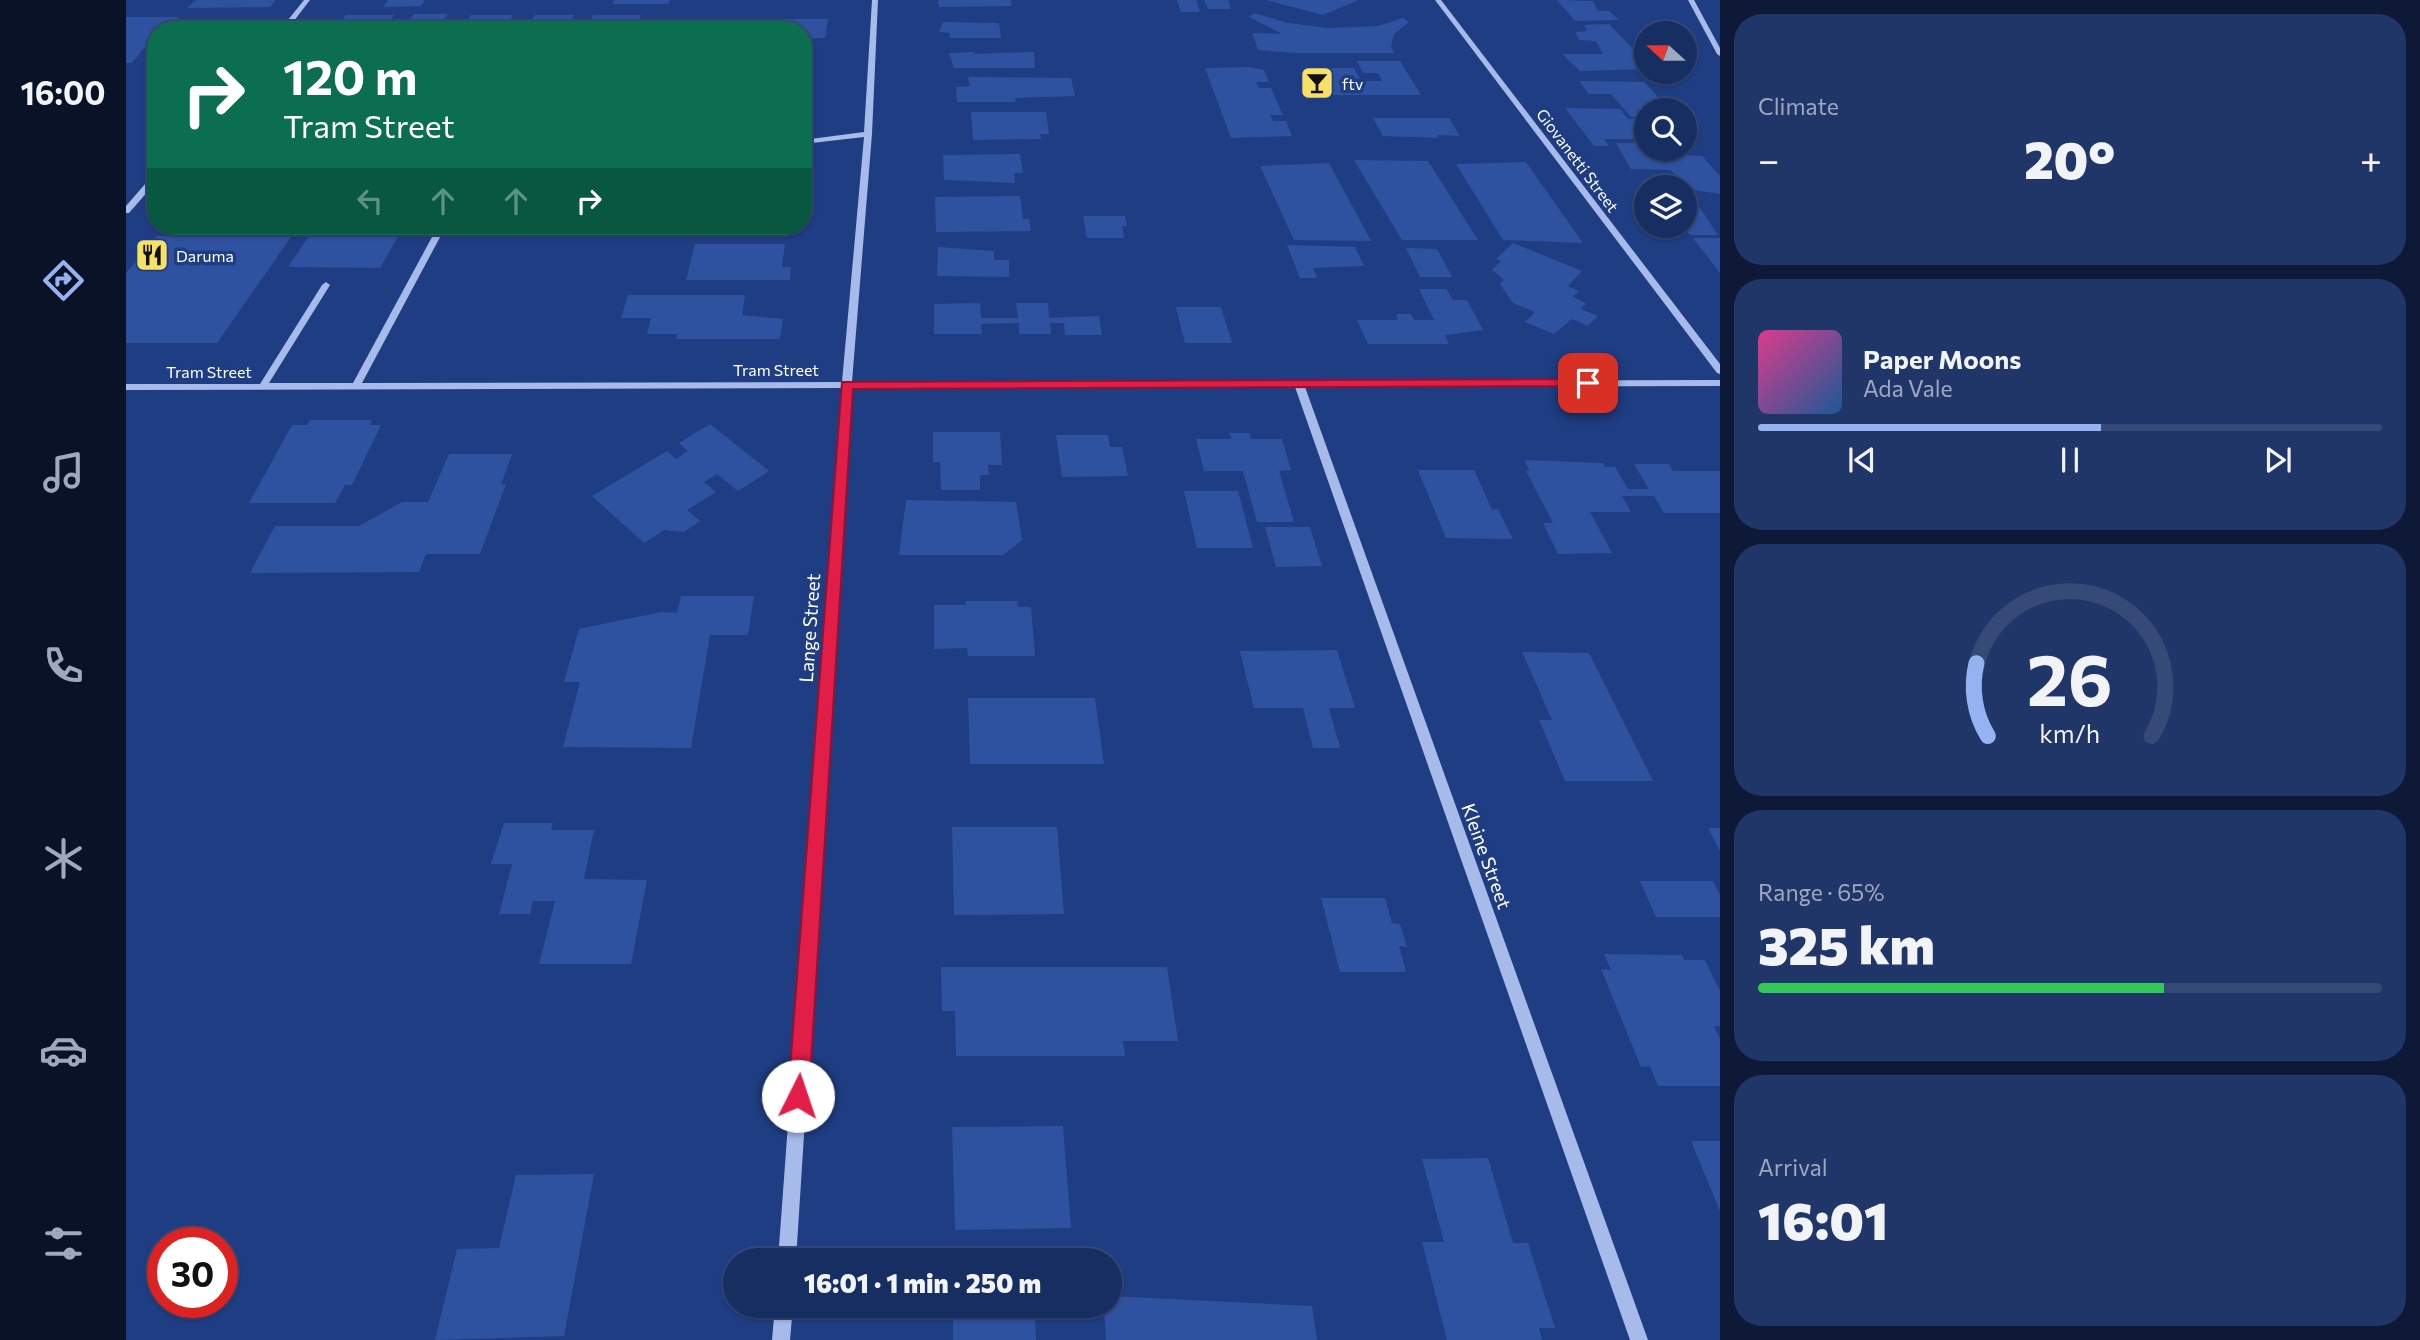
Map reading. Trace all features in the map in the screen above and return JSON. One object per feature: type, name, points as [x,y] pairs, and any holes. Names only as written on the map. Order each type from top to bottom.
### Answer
[{"type":"street","points":[[290,21],[307,0]]},
{"type":"street","name":"Lange Street","points":[[788,1248],[847,385],[868,134],[875,0]]},
{"type":"street","name":"Giovanetti Street","points":[[1438,0],[1720,371]]},
{"type":"street","points":[[1691,0],[1720,54]]},
{"type":"street","points":[[812,141],[868,134]]},
{"type":"street","points":[[126,211],[147,187]]},
{"type":"street","points":[[356,386],[437,235]]},
{"type":"street","points":[[263,386],[326,285]]},
{"type":"street","name":"Tram Street","points":[[126,387],[1720,383]]},
{"type":"street","name":"Kleine Street","points":[[1299,384],[1639,1340]]},
{"type":"street","points":[[782,1340],[783,1318]]},
{"type":"building","points":[[196,0],[276,0],[270,7],[187,8]]},
{"type":"building","points":[[388,0],[425,0],[421,6],[383,7]]},
{"type":"building","points":[[614,0],[670,0],[668,4],[612,4]]},
{"type":"building","points":[[938,0],[1011,0],[1012,6],[939,7]]},
{"type":"building","points":[[1177,0],[1196,0],[1200,12],[1181,12]]},
{"type":"building","points":[[1204,0],[1228,0],[1231,9],[1208,9]]},
{"type":"building","points":[[1266,0],[1359,0],[1323,15]]},
{"type":"building","points":[[1557,0],[1593,1],[1598,11],[1609,11],[1619,20],[1575,21]]},
{"type":"building","points":[[1254,13],[1288,23],[1328,28],[1378,26],[1403,18],[1409,22],[1394,34],[1391,46],[1394,53],[1294,53],[1258,50],[1252,33],[1282,34],[1249,17]]},
{"type":"building","points":[[414,14],[448,14],[443,21],[409,21]]},
{"type":"building","points":[[346,15],[394,15],[390,21],[341,21]]},
{"type":"building","points":[[471,15],[513,15],[510,21],[468,21]]},
{"type":"building","points":[[535,15],[574,15],[571,21],[531,21]]},
{"type":"building","points":[[593,15],[641,15],[639,21],[590,21]]},
{"type":"building","points":[[126,17],[179,17],[175,21],[147,21],[147,47],[132,63],[126,63]]},
{"type":"building","points":[[828,19],[825,38],[812,38],[812,21],[784,21]]},
{"type":"building","points":[[943,22],[999,23],[1001,38],[950,38],[950,33],[939,32]]},
{"type":"building","points":[[1609,24],[1634,50],[1634,69],[1580,71],[1562,54],[1603,54],[1596,41],[1579,40],[1575,32],[1587,31],[1584,25]]},
{"type":"building","points":[[975,52],[974,54],[1034,52],[1035,68],[954,68],[949,53]]},
{"type":"building","points":[[1357,61],[1400,61],[1421,95],[1329,95],[1320,78],[1308,78],[1303,68],[1354,68],[1361,81],[1382,81],[1378,73],[1363,73]]},
{"type":"building","points":[[1250,67],[1264,70],[1269,82],[1256,82],[1259,88],[1271,88],[1283,115],[1270,115],[1273,121],[1286,121],[1292,136],[1231,138],[1205,68]]},
{"type":"building","points":[[968,77],[1071,78],[1075,96],[1015,98],[1016,102],[957,102],[956,87],[970,86]]},
{"type":"building","points":[[1579,81],[1646,84],[1659,98],[1634,98],[1634,117],[1630,116],[1611,94],[1589,94]]},
{"type":"building","points":[[1565,108],[1620,109],[1628,119],[1634,119],[1634,139],[1604,139],[1609,146],[1594,146]]},
{"type":"building","points":[[971,112],[1046,112],[1049,134],[1040,134],[1041,139],[973,140]]},
{"type":"building","points":[[1373,118],[1449,118],[1460,136],[1383,136]]},
{"type":"building","points":[[1616,143],[1634,143],[1634,161],[1697,161],[1697,156],[1702,156],[1720,176],[1720,194],[1697,190],[1697,175],[1675,175],[1671,170],[1631,169]]},
{"type":"building","points":[[1020,154],[1023,173],[1014,173],[1015,183],[944,180],[943,155]]},
{"type":"building","points":[[1354,160],[1428,161],[1478,240],[1402,240]]},
{"type":"building","points":[[1526,162],[1583,243],[1503,240],[1456,164]]},
{"type":"building","points":[[1329,163],[1371,241],[1294,240],[1260,166]]},
{"type":"building","points":[[1020,196],[1023,219],[1029,219],[1031,231],[936,232],[935,197]]},
{"type":"building","points":[[1697,205],[1698,205],[1718,235],[1697,235]]},
{"type":"building","points":[[1083,216],[1125,216],[1127,226],[1122,226],[1124,238],[1087,238]]},
{"type":"building","points":[[310,235],[399,235],[380,268],[288,267]]},
{"type":"building","points":[[157,236],[291,237],[217,343],[126,343],[126,273]]},
{"type":"building","points":[[1693,238],[1720,238],[1720,273]]},
{"type":"building","points":[[1513,243],[1582,271],[1568,286],[1579,291],[1573,297],[1586,303],[1581,309],[1598,316],[1588,326],[1572,319],[1554,334],[1525,322],[1535,312],[1513,303],[1500,284],[1504,280],[1492,270],[1501,261],[1496,259]]},
{"type":"building","points":[[695,244],[785,244],[782,267],[791,267],[790,280],[686,280]]},
{"type":"building","points":[[1287,245],[1355,247],[1364,266],[1313,268],[1317,278],[1300,278]]},
{"type":"building","points":[[938,247],[994,251],[994,260],[1009,260],[1009,277],[937,276]]},
{"type":"building","points":[[1406,248],[1437,249],[1452,277],[1420,277]]},
{"type":"building","points":[[1419,289],[1446,289],[1453,300],[1467,300],[1483,330],[1445,335],[1449,344],[1368,344],[1357,320],[1398,320],[1396,314],[1411,314],[1414,320],[1434,320]]},
{"type":"building","points":[[628,295],[745,295],[742,315],[783,319],[780,339],[676,339],[678,334],[647,334],[651,318],[621,318]]},
{"type":"building","points":[[980,303],[981,318],[1018,318],[1016,303],[1048,303],[1049,318],[1099,316],[1102,335],[1065,335],[1064,323],[1050,323],[1051,334],[1019,334],[1019,323],[981,324],[982,334],[934,334],[934,304]]},
{"type":"building","points":[[1176,307],[1221,307],[1232,343],[1185,343]]},
{"type":"building","points":[[310,420],[372,420],[370,425],[381,425],[352,485],[345,485],[335,503],[249,503],[292,425],[307,425]]},
{"type":"building","points":[[710,424],[769,471],[738,491],[717,474],[704,482],[716,492],[687,510],[700,521],[684,532],[664,530],[644,543],[592,496],[667,451],[676,459],[688,451],[679,443]]},
{"type":"building","points":[[933,432],[1000,432],[1002,465],[988,465],[989,475],[980,475],[980,490],[941,490],[940,462],[933,462]]},
{"type":"building","points":[[1229,433],[1249,433],[1251,439],[1282,439],[1291,470],[1279,471],[1294,522],[1257,522],[1243,471],[1204,471],[1196,439],[1232,439]]},
{"type":"building","points":[[1056,435],[1108,435],[1110,447],[1122,447],[1128,476],[1062,477]]},
{"type":"building","points":[[449,454],[512,454],[501,485],[506,484],[480,554],[426,554],[419,572],[250,573],[275,526],[359,526],[402,502],[428,502]]},
{"type":"building","points":[[1524,460],[1603,463],[1605,467],[1615,467],[1628,489],[1649,489],[1634,464],[1669,464],[1673,471],[1720,471],[1720,513],[1664,513],[1654,496],[1622,496],[1631,512],[1590,512],[1612,553],[1558,554],[1543,523],[1553,523],[1526,471],[1530,471]]},
{"type":"building","points":[[1418,470],[1474,470],[1492,510],[1498,509],[1513,539],[1446,538]]},
{"type":"building","points":[[1184,491],[1238,491],[1253,548],[1197,548]]},
{"type":"building","points":[[906,500],[1016,502],[1022,540],[1003,555],[899,555]]},
{"type":"building","points":[[1265,527],[1310,527],[1322,566],[1276,567]]},
{"type":"building","points":[[681,596],[754,596],[748,635],[710,635],[691,748],[563,747],[580,682],[564,682],[579,629],[661,612],[677,613]]},
{"type":"building","points":[[966,601],[1017,601],[1018,607],[1031,607],[1035,656],[968,656],[967,648],[934,649],[934,605],[966,605]]},
{"type":"building","points":[[1337,650],[1355,708],[1329,708],[1340,748],[1313,748],[1303,708],[1254,708],[1240,651]]},
{"type":"building","points":[[1522,652],[1589,653],[1653,781],[1565,781],[1539,720],[1552,720]]},
{"type":"building","points":[[968,698],[1095,698],[1104,764],[970,764]]},
{"type":"building","points":[[504,823],[553,823],[551,830],[594,830],[584,879],[647,880],[631,964],[539,964],[555,901],[533,901],[530,914],[499,914],[512,864],[491,864]]},
{"type":"building","points":[[952,827],[1057,827],[1064,914],[954,915]]},
{"type":"building","points":[[1708,828],[1720,828],[1720,851]]},
{"type":"building","points":[[1640,881],[1713,881],[1720,895],[1720,917],[1656,917]]},
{"type":"building","points":[[1321,898],[1385,898],[1392,923],[1400,924],[1407,947],[1399,946],[1406,972],[1340,972]]},
{"type":"building","points":[[1604,954],[1682,955],[1684,960],[1705,960],[1720,991],[1720,1026],[1714,1026],[1720,1039],[1720,1086],[1658,1086],[1650,1066],[1641,1067],[1601,969],[1611,970]]},
{"type":"building","points":[[941,967],[1167,967],[1178,1041],[1123,1041],[1125,1056],[956,1056],[955,1011],[942,1011]]},
{"type":"building","points":[[1063,1126],[1071,1228],[955,1230],[952,1127]]},
{"type":"building","points":[[1691,1141],[1720,1141],[1720,1211]]},
{"type":"building","points":[[1488,1158],[1513,1243],[1528,1243],[1555,1328],[1539,1328],[1542,1340],[1447,1340],[1422,1242],[1444,1242],[1422,1159]]},
{"type":"building","points":[[594,1174],[564,1336],[435,1340],[457,1249],[499,1248],[516,1175]]},
{"type":"building","points":[[1122,1297],[1312,1306],[1317,1340],[1106,1340],[1105,1318],[1122,1318]]},
{"type":"building","points":[[953,1318],[1035,1318],[1036,1340],[953,1340]]},
{"type":"place","name":"ftv","points":[[1317,83]]},
{"type":"place","name":"Daruma","points":[[152,255]]},
{"type":"route","points":[[798,1096],[847,385],[1588,383]]}]
